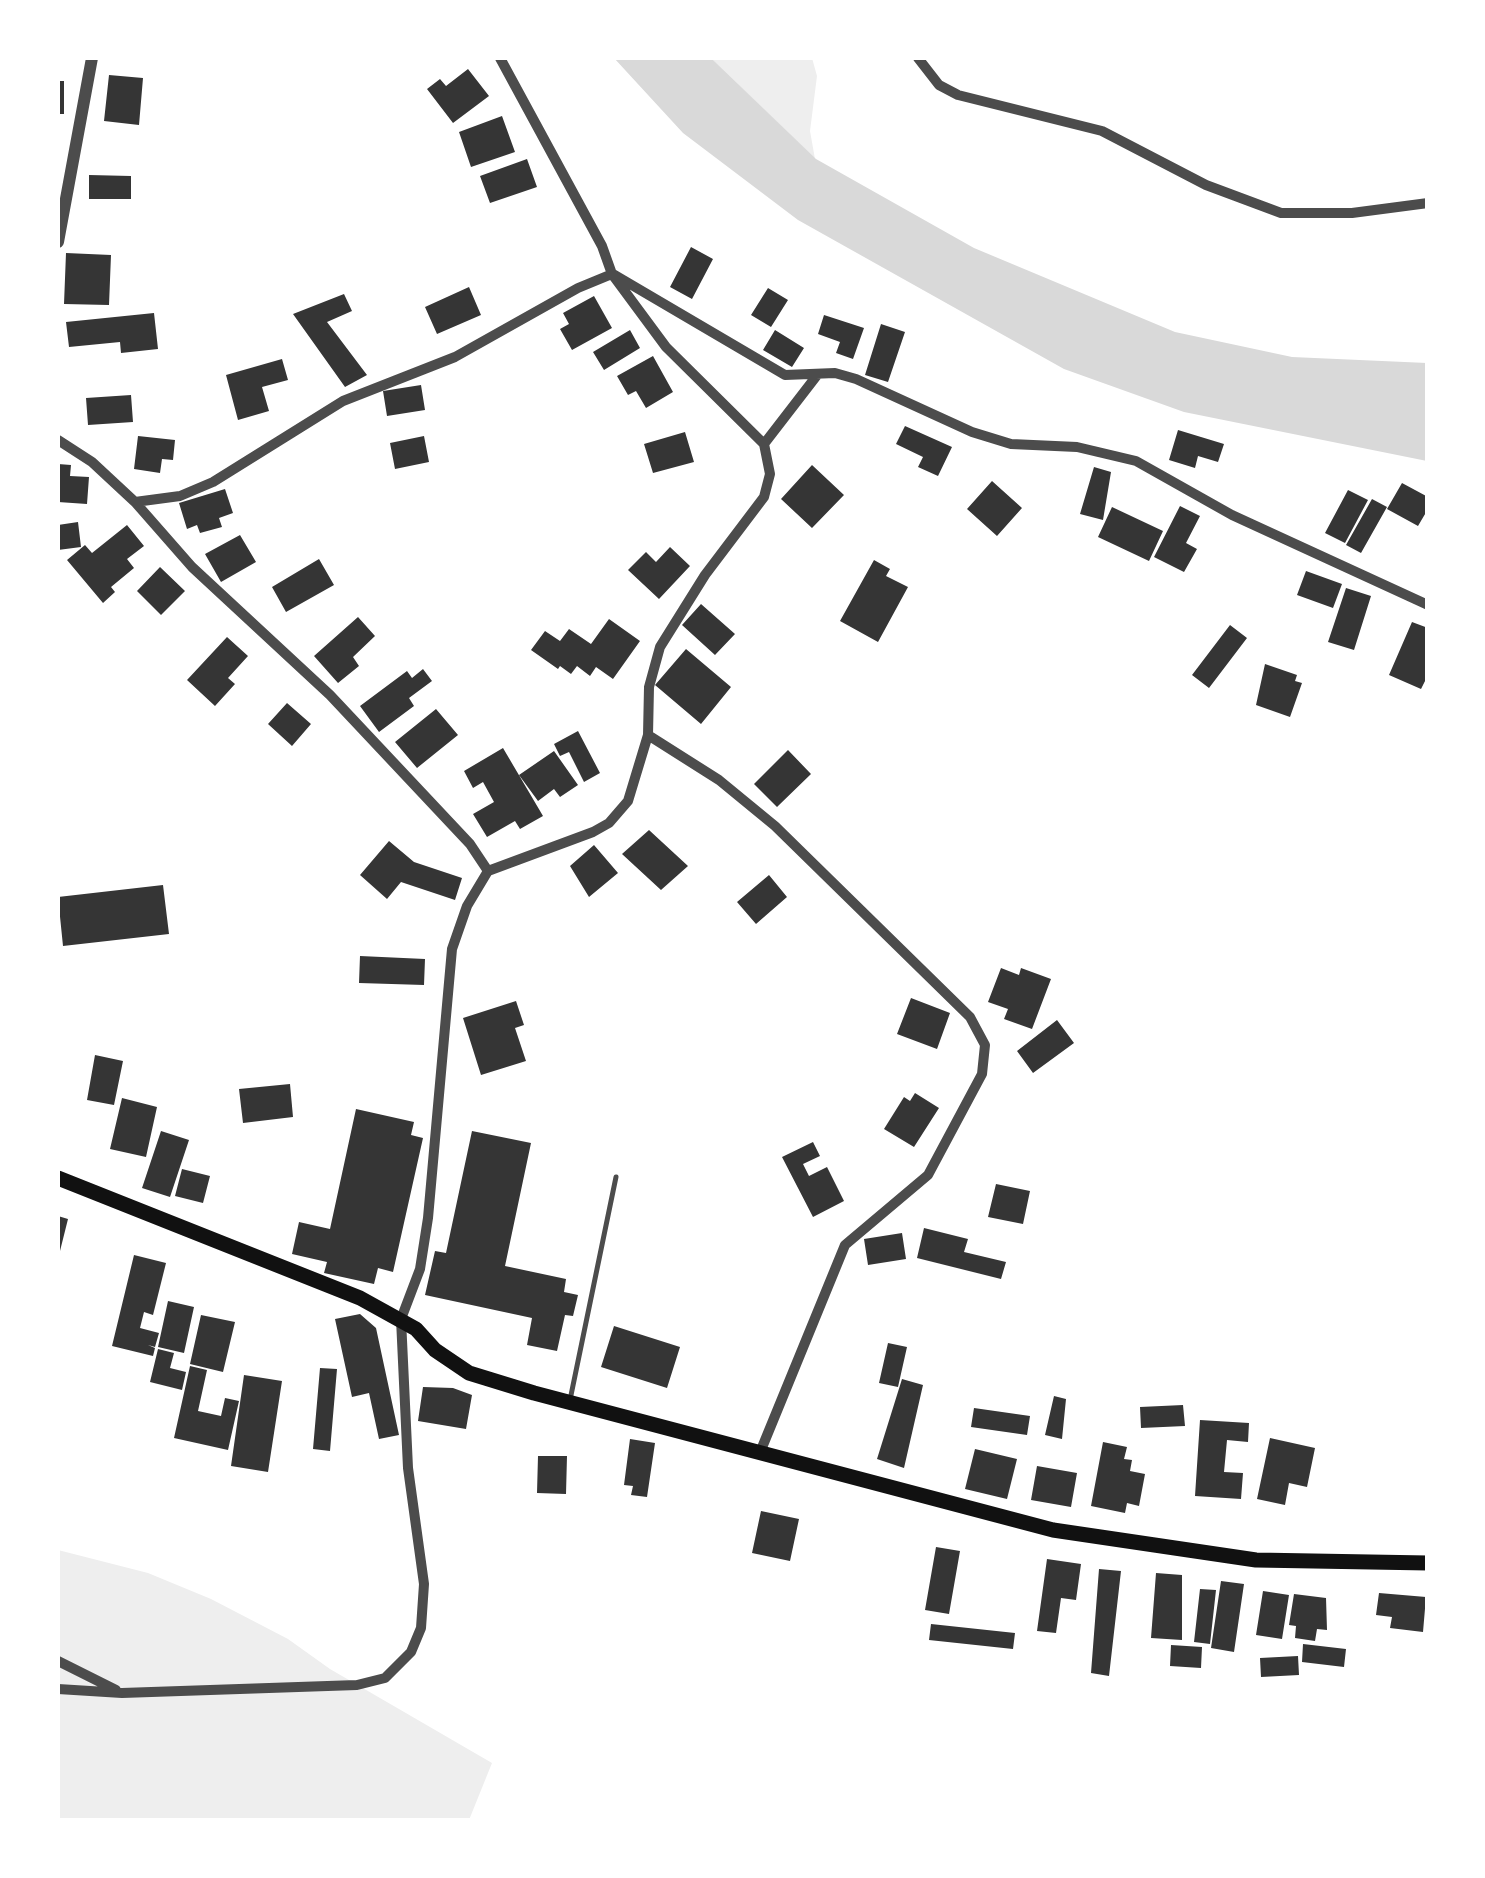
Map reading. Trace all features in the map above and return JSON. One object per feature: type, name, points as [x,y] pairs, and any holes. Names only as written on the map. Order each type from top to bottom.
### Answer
[{"type":"main road","points":[[58,1178],[360,1298],[401,1319],[469,1373],[569,1403],[761,1450],[958,1507],[1111,1541],[1256,1560],[1428,1563]]},
{"type":"street","points":[[58,242],[92,58]]},
{"type":"street","points":[[58,1689],[122,1693],[356,1685],[385,1678],[411,1652],[421,1628],[424,1584],[408,1468],[401,1319],[420,1268],[428,1218],[452,949],[467,906],[488,871],[609,823],[628,801],[648,735],[649,687],[660,647],[705,575],[764,497],[770,474],[764,444],[666,347],[612,274],[602,246],[500,58]]},
{"type":"street","points":[[918,58],[939,85],[958,95],[1102,130],[1206,185],[1281,213],[1352,213],[1428,204]]},
{"type":"street","points":[[612,274],[785,375],[818,374],[856,380],[988,438],[1078,447],[1136,460],[1232,515],[1428,605]]},
{"type":"street","points":[[135,502],[180,496],[213,482],[343,401],[455,357],[578,288],[612,274]]},
{"type":"street","points":[[764,444],[818,374]]},
{"type":"street","points":[[58,440],[92,462],[135,502],[180,555],[330,695],[470,844],[488,871]]},
{"type":"street","points":[[648,735],[720,780],[775,826],[970,1017],[985,1045],[982,1074],[928,1175],[844,1245],[761,1450]]},
{"type":"street","points":[[58,1661],[122,1693]]},
{"type":"lane","points":[[569,1403],[616,1177]]},
{"type":"shaded area","points":[[614,58],[711,58],[816,159],[974,248],[1175,332],[1292,357],[1427,363],[1427,461],[1184,412],[1064,369],[798,220],[683,133]]},
{"type":"shaded area","points":[[711,58],[812,58],[817,76],[810,131],[815,159]]},
{"type":"shaded area","points":[[58,1550],[148,1573],[211,1599],[288,1639],[330,1669],[492,1763],[469,1820],[58,1820]]},
{"type":"building","points":[[468,69],[489,96],[453,123],[427,89],[440,79],[446,86]]},
{"type":"building","points":[[109,75],[143,78],[139,125],[104,121]]},
{"type":"building","points":[[58,81],[64,81],[64,114],[58,114]]},
{"type":"building","points":[[502,116],[515,152],[471,167],[459,132]]},
{"type":"building","points":[[527,159],[537,187],[490,203],[480,176]]},
{"type":"building","points":[[89,175],[131,176],[131,199],[89,199]]},
{"type":"building","points":[[691,247],[713,259],[692,299],[670,287]]},
{"type":"building","points":[[66,253],[111,255],[109,305],[64,304]]},
{"type":"building","points":[[469,287],[481,315],[437,334],[425,307]]},
{"type":"building","points":[[768,288],[788,300],[771,327],[751,315]]},
{"type":"building","points":[[344,294],[352,311],[327,322],[367,375],[345,387],[293,314]]},
{"type":"building","points":[[594,296],[612,328],[572,350],[560,329],[569,324],[563,313]]},
{"type":"building","points":[[154,313],[158,349],[121,353],[120,342],[69,347],[66,322]]},
{"type":"building","points":[[824,315],[864,328],[853,359],[836,353],[840,342],[818,334]]},
{"type":"building","points":[[881,324],[905,332],[888,382],[865,375]]},
{"type":"building","points":[[630,330],[640,348],[604,370],[593,352]]},
{"type":"building","points":[[775,330],[804,348],[792,367],[763,350]]},
{"type":"building","points":[[653,356],[673,392],[646,408],[636,391],[628,395],[617,376]]},
{"type":"building","points":[[282,359],[288,380],[262,387],[269,411],[238,420],[226,375]]},
{"type":"building","points":[[421,385],[425,410],[387,416],[383,391]]},
{"type":"building","points":[[131,395],[133,422],[88,425],[86,398]]},
{"type":"building","points":[[905,426],[952,447],[938,476],[918,467],[923,457],[896,444]]},
{"type":"building","points":[[1178,430],[1224,444],[1218,462],[1198,456],[1195,468],[1169,460]]},
{"type":"building","points":[[685,432],[694,462],[653,473],[644,444]]},
{"type":"building","points":[[138,436],[175,440],[173,460],[162,459],[160,473],[134,469]]},
{"type":"building","points":[[424,436],[429,462],[395,469],[390,443]]},
{"type":"building","points":[[58,464],[71,465],[70,476],[89,477],[87,504],[58,502]]},
{"type":"building","points":[[812,465],[844,495],[812,528],[781,499]]},
{"type":"building","points":[[1094,467],[1111,472],[1103,520],[1080,514]]},
{"type":"building","points":[[992,481],[1022,508],[997,536],[967,509]]},
{"type":"building","points":[[1402,483],[1428,497],[1428,509],[1418,526],[1387,509]]},
{"type":"building","points":[[225,489],[233,513],[219,518],[222,527],[200,533],[197,525],[187,529],[179,503]]},
{"type":"building","points":[[1348,490],[1368,500],[1345,543],[1325,533]]},
{"type":"building","points":[[1372,499],[1387,507],[1361,553],[1346,545]]},
{"type":"building","points":[[1180,506],[1200,516],[1186,543],[1197,549],[1184,572],[1154,557]]},
{"type":"building","points":[[1112,507],[1163,531],[1149,561],[1098,537]]},
{"type":"building","points":[[78,522],[81,547],[58,550],[58,525]]},
{"type":"building","points":[[127,525],[144,546],[127,559],[134,568],[111,587],[115,592],[103,603],[67,560],[85,545],[92,553]]},
{"type":"building","points":[[240,535],[256,562],[221,582],[205,554]]},
{"type":"building","points":[[670,547],[690,566],[659,599],[628,570],[646,552],[656,562]]},
{"type":"building","points":[[319,559],[334,585],[286,612],[272,587]]},
{"type":"building","points":[[874,560],[890,569],[886,576],[908,587],[878,642],[840,621]]},
{"type":"building","points":[[160,567],[185,591],[161,615],[137,591]]},
{"type":"building","points":[[1306,571],[1342,584],[1333,608],[1297,595]]},
{"type":"building","points":[[1346,588],[1371,596],[1354,650],[1328,642]]},
{"type":"building","points":[[701,604],[735,634],[715,655],[682,625]]},
{"type":"building","points":[[358,617],[375,636],[353,657],[359,666],[338,683],[314,656]]},
{"type":"building","points":[[609,619],[640,641],[613,679],[596,667],[590,676],[577,666],[571,674],[531,650],[545,631],[560,641],[569,629],[591,644]]},
{"type":"building","points":[[1412,622],[1428,628],[1428,675],[1421,689],[1389,675]]},
{"type":"building","points":[[1230,625],[1247,638],[1209,688],[1192,675]]},
{"type":"building","points":[[227,637],[248,656],[228,678],[235,684],[215,706],[187,680]]},
{"type":"building","points":[[686,649],[731,687],[701,724],[655,685]]},
{"type":"building","points":[[1265,664],[1297,675],[1295,681],[1302,683],[1290,717],[1256,705]]},
{"type":"building","points":[[423,669],[432,681],[409,698],[414,706],[379,732],[360,706],[407,671],[412,678]]},
{"type":"building","points":[[287,703],[311,724],[292,746],[268,724]]},
{"type":"building","points":[[436,709],[458,735],[417,768],[395,742]]},
{"type":"building","points":[[578,731],[600,773],[584,782],[569,752],[560,756],[554,744]]},
{"type":"building","points":[[503,748],[543,816],[520,829],[515,821],[487,837],[473,814],[494,802],[483,782],[473,788],[464,771]]},
{"type":"building","points":[[788,750],[811,774],[777,807],[754,784]]},
{"type":"building","points":[[554,751],[578,785],[560,797],[554,789],[538,801],[519,775]]},
{"type":"building","points":[[649,830],[688,866],[661,890],[622,854]]},
{"type":"building","points":[[389,841],[414,862],[462,878],[455,900],[401,882],[387,899],[360,875]]},
{"type":"building","points":[[594,845],[618,873],[589,897],[570,866]]},
{"type":"building","points":[[769,875],[787,897],[756,924],[737,902]]},
{"type":"building","points":[[163,885],[169,934],[63,946],[58,897]]},
{"type":"building","points":[[360,956],[425,959],[424,985],[359,983]]},
{"type":"building","points":[[1001,968],[1019,975],[1021,968],[1051,979],[1032,1029],[1004,1019],[1008,1009],[988,1002]]},
{"type":"building","points":[[911,998],[950,1013],[937,1049],[897,1034]]},
{"type":"building","points":[[516,1001],[524,1025],[515,1028],[526,1061],[481,1075],[463,1018]]},
{"type":"building","points":[[1057,1020],[1074,1043],[1033,1073],[1017,1051]]},
{"type":"building","points":[[95,1055],[123,1061],[114,1105],[87,1100]]},
{"type":"building","points":[[290,1084],[293,1117],[243,1123],[239,1089]]},
{"type":"building","points":[[915,1093],[939,1108],[914,1147],[884,1129],[904,1097],[910,1101]]},
{"type":"building","points":[[122,1098],[157,1107],[146,1157],[110,1149]]},
{"type":"building","points":[[356,1109],[414,1122],[411,1135],[423,1138],[393,1272],[378,1268],[374,1284],[324,1273],[327,1262],[292,1254],[299,1222],[330,1229]]},
{"type":"building","points":[[161,1131],[189,1140],[170,1197],[142,1188]]},
{"type":"building","points":[[472,1131],[531,1143],[505,1266],[566,1279],[564,1292],[578,1295],[573,1316],[565,1315],[557,1351],[527,1345],[532,1318],[425,1295],[435,1251],[446,1253]]},
{"type":"building","points":[[813,1142],[820,1156],[803,1164],[809,1176],[827,1167],[844,1201],[813,1217],[782,1157]]},
{"type":"building","points":[[182,1169],[210,1176],[203,1203],[175,1196]]},
{"type":"building","points":[[996,1184],[1030,1191],[1023,1224],[988,1217]]},
{"type":"building","points":[[58,1216],[68,1219],[59,1255],[58,1255]]},
{"type":"building","points":[[924,1228],[968,1239],[964,1252],[1006,1262],[1001,1279],[917,1258]]},
{"type":"building","points":[[902,1233],[906,1259],[868,1265],[864,1239]]},
{"type":"building","points":[[134,1255],[166,1263],[153,1315],[144,1312],[140,1328],[159,1333],[155,1347],[148,1345],[155,1348],[153,1356],[112,1346]]},
{"type":"building","points":[[168,1301],[194,1307],[184,1353],[158,1347]]},
{"type":"building","points":[[360,1314],[376,1328],[399,1435],[379,1439],[369,1393],[352,1397],[335,1319]]},
{"type":"building","points":[[201,1315],[235,1322],[223,1372],[190,1364]]},
{"type":"building","points":[[614,1326],[680,1347],[667,1388],[601,1367]]},
{"type":"building","points":[[888,1343],[907,1347],[898,1387],[879,1383]]},
{"type":"building","points":[[158,1349],[174,1353],[170,1368],[186,1372],[182,1390],[150,1382]]},
{"type":"building","points":[[190,1366],[207,1370],[198,1411],[221,1416],[225,1398],[239,1401],[228,1450],[174,1438]]},
{"type":"building","points":[[320,1368],[337,1369],[330,1451],[313,1449]]},
{"type":"building","points":[[244,1375],[282,1381],[268,1472],[231,1466]]},
{"type":"building","points":[[902,1379],[923,1385],[904,1468],[877,1459]]},
{"type":"building","points":[[423,1387],[453,1388],[472,1395],[466,1429],[418,1421]]},
{"type":"building","points":[[1054,1396],[1066,1399],[1062,1439],[1045,1435]]},
{"type":"building","points":[[1183,1405],[1185,1426],[1141,1428],[1140,1407]]},
{"type":"building","points":[[974,1408],[1030,1416],[1027,1435],[971,1427]]},
{"type":"building","points":[[1200,1420],[1249,1423],[1248,1442],[1227,1440],[1224,1472],[1243,1473],[1241,1499],[1195,1496]]},
{"type":"building","points":[[1270,1438],[1315,1448],[1307,1487],[1289,1483],[1285,1505],[1257,1499]]},
{"type":"building","points":[[630,1439],[655,1443],[647,1497],[631,1495],[633,1486],[624,1485]]},
{"type":"building","points":[[1103,1442],[1127,1447],[1124,1459],[1132,1460],[1130,1471],[1145,1474],[1139,1506],[1127,1503],[1125,1513],[1091,1506]]},
{"type":"building","points":[[975,1449],[1017,1459],[1007,1499],[965,1489]]},
{"type":"building","points":[[538,1456],[567,1456],[566,1494],[537,1493]]},
{"type":"building","points":[[1037,1466],[1077,1473],[1071,1507],[1031,1500]]},
{"type":"building","points":[[761,1511],[799,1519],[790,1561],[752,1553]]},
{"type":"building","points":[[936,1547],[960,1551],[949,1614],[925,1610]]},
{"type":"building","points":[[1047,1559],[1081,1564],[1076,1600],[1061,1598],[1056,1633],[1037,1631]]},
{"type":"building","points":[[1099,1569],[1121,1571],[1109,1676],[1091,1673]]},
{"type":"building","points":[[1156,1573],[1182,1575],[1182,1640],[1151,1638]]},
{"type":"building","points":[[1221,1581],[1244,1584],[1234,1652],[1211,1648]]},
{"type":"building","points":[[1200,1589],[1216,1590],[1210,1644],[1194,1642]]},
{"type":"building","points":[[1263,1591],[1289,1595],[1282,1639],[1256,1635]]},
{"type":"building","points":[[1379,1593],[1426,1597],[1423,1632],[1390,1628],[1392,1617],[1376,1615]]},
{"type":"building","points":[[1294,1594],[1326,1598],[1327,1630],[1317,1629],[1315,1641],[1295,1638],[1296,1626],[1289,1625]]},
{"type":"building","points":[[931,1624],[1015,1633],[1013,1649],[929,1640]]},
{"type":"building","points":[[1303,1644],[1346,1649],[1344,1667],[1302,1662]]},
{"type":"building","points":[[1171,1645],[1202,1647],[1201,1668],[1170,1666]]},
{"type":"building","points":[[1298,1656],[1299,1675],[1261,1677],[1260,1658]]}]
